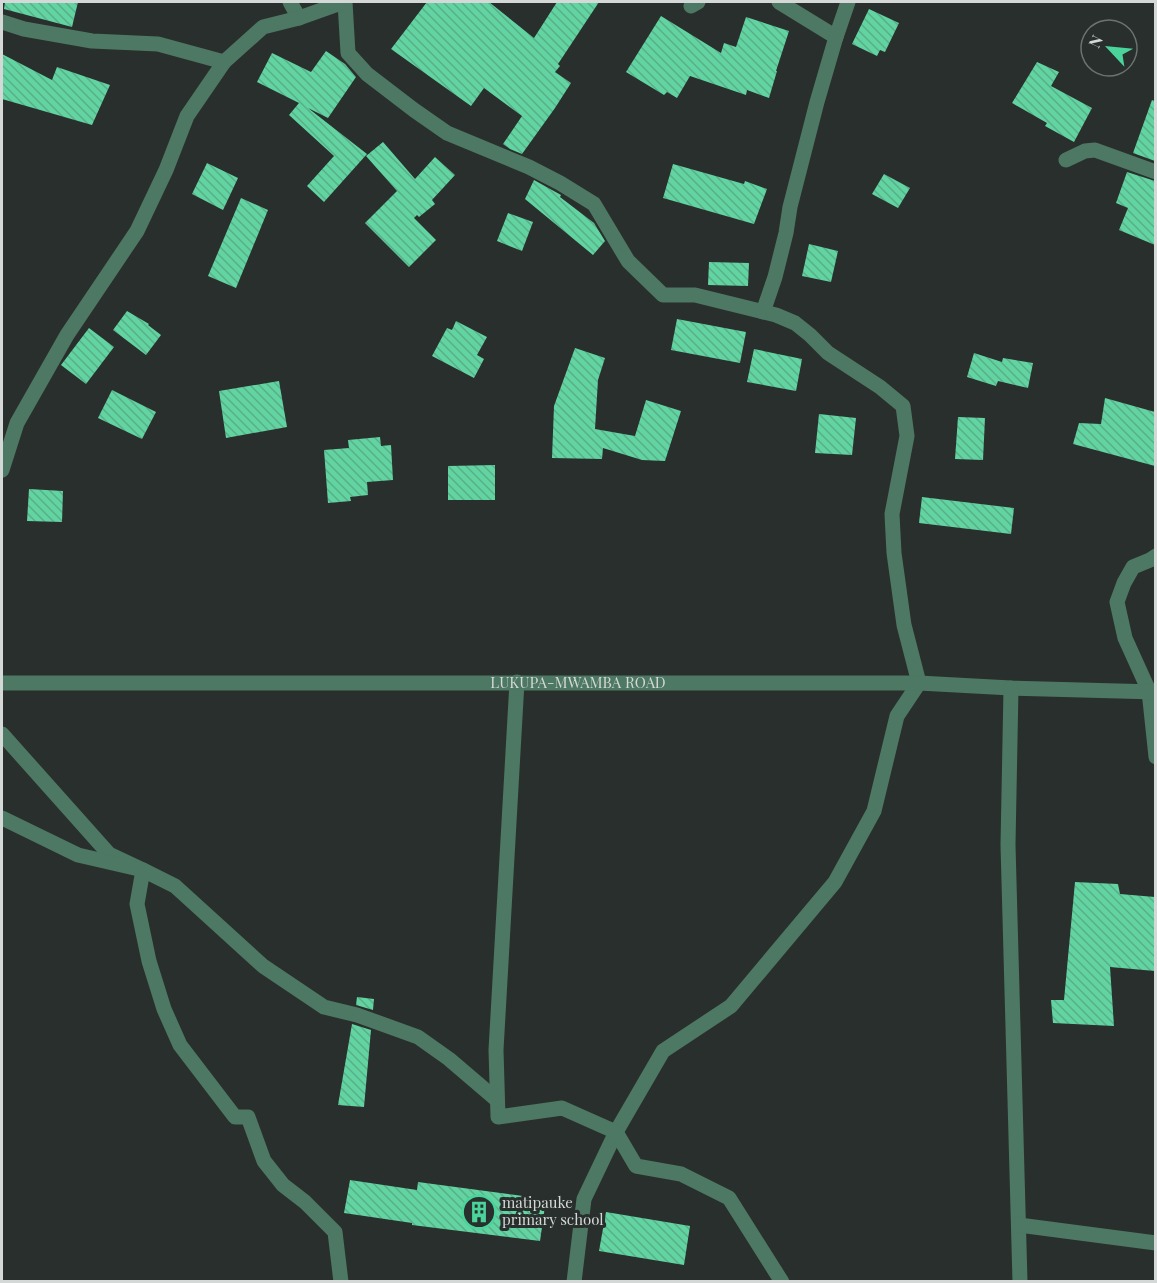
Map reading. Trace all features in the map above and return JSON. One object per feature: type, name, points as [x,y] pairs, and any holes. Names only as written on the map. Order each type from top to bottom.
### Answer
[{"type":"street","points":[[290,2],[299,18]]},
{"type":"street","points":[[2,470],[17,423],[67,335],[137,231],[166,170],[187,116],[224,62],[263,27],[299,18],[344,2],[348,53],[367,74],[447,133],[530,166],[594,204],[628,261],[663,295],[695,295],[776,315],[795,323],[828,353],[880,387],[903,406],[907,436],[892,514],[894,553],[904,625],[919,683],[897,716],[874,811],[835,882],[731,1006],[663,1051],[616,1132],[584,1199],[574,1281]]},
{"type":"street","points":[[779,2],[836,36]]},
{"type":"street","points":[[763,312],[775,277],[790,207],[836,36],[848,2]]},
{"type":"street","points":[[2,22],[24,29],[92,41],[158,44],[224,62]]},
{"type":"street","points":[[1066,160],[1085,151],[1095,150],[1155,172]]},
{"type":"street","points":[[1155,556],[1133,567],[1124,583],[1118,602],[1125,638],[1152,692],[1155,757]]},
{"type":"street","points":[[517,682],[496,1050],[498,1117],[562,1108],[616,1132],[636,1166],[681,1174],[729,1198],[782,1281]]},
{"type":"street","name":"LUKUPA-MWAMBA ROAD","points":[[2,683],[919,683],[1152,692]]},
{"type":"street","points":[[1011,688],[1008,845],[1020,1281]]},
{"type":"street","points":[[2,734],[110,854],[175,886],[263,966],[324,1007],[357,1015],[418,1037],[449,1059],[497,1100]]},
{"type":"street","points":[[2,818],[78,855],[143,870]]},
{"type":"street","points":[[143,870],[136,904],[148,961],[164,1009],[180,1045],[235,1117],[248,1117],[264,1161],[283,1185],[305,1202],[335,1232],[341,1281]]},
{"type":"street","points":[[1019,1225],[1155,1243]]},
{"type":"building","points":[[5,2],[78,2],[72,27],[4,9]]},
{"type":"building","points":[[427,2],[489,2],[534,38],[557,2],[599,2],[555,72],[571,83],[522,154],[503,144],[522,116],[484,88],[471,106],[391,49]]},
{"type":"building","points":[[869,9],[899,23],[885,52],[880,50],[877,56],[852,44]]},
{"type":"building","points":[[661,16],[721,53],[724,43],[736,47],[746,17],[789,31],[769,98],[747,90],[746,95],[690,76],[677,98],[667,92],[664,95],[626,72]]},
{"type":"building","points":[[326,51],[345,64],[356,77],[328,118],[308,108],[367,154],[324,202],[307,186],[334,156],[289,115],[299,103],[257,82],[272,53],[311,72]]},
{"type":"building","points":[[2,54],[52,80],[57,67],[110,85],[92,125],[2,99]]},
{"type":"building","points":[[1037,62],[1059,72],[1051,86],[1092,108],[1074,142],[1045,126],[1047,123],[1012,103]]},
{"type":"building","points":[[1152,100],[1155,101],[1155,161],[1133,153]]},
{"type":"building","points":[[383,142],[415,179],[435,157],[455,175],[432,200],[435,204],[419,217],[417,215],[414,218],[436,240],[409,267],[365,223],[397,191],[366,156]]},
{"type":"building","points":[[207,163],[238,178],[223,210],[192,194]]},
{"type":"building","points":[[673,164],[744,184],[745,181],[767,189],[754,224],[663,198]]},
{"type":"building","points":[[1127,172],[1155,181],[1155,245],[1119,230],[1128,208],[1116,203]]},
{"type":"building","points":[[884,174],[910,188],[898,208],[872,194]]},
{"type":"building","points":[[534,180],[561,195],[560,197],[594,223],[605,241],[593,255],[525,199]]},
{"type":"building","points":[[241,198],[268,210],[236,288],[208,276]]},
{"type":"building","points":[[508,213],[533,222],[522,251],[497,241]]},
{"type":"building","points":[[809,244],[838,251],[831,282],[802,276]]},
{"type":"building","points":[[709,262],[749,263],[748,286],[708,285]]},
{"type":"building","points":[[127,311],[149,324],[161,335],[146,355],[113,330]]},
{"type":"building","points":[[677,319],[746,332],[740,363],[671,350]]},
{"type":"building","points":[[456,321],[487,337],[477,355],[484,359],[474,378],[432,356],[447,328],[452,330]]},
{"type":"building","points":[[89,328],[114,347],[86,384],[61,365]]},
{"type":"building","points":[[575,348],[605,358],[598,380],[595,429],[635,436],[646,400],[681,411],[665,461],[642,460],[603,448],[602,459],[552,458],[554,406]]},
{"type":"building","points":[[754,349],[802,359],[796,391],[747,382]]},
{"type":"building","points":[[974,353],[1002,362],[1003,358],[1033,363],[1028,388],[998,381],[996,386],[967,377]]},
{"type":"building","points":[[279,381],[287,427],[226,438],[219,391]]},
{"type":"building","points":[[112,390],[156,412],[142,439],[98,418]]},
{"type":"building","points":[[1105,398],[1155,412],[1155,466],[1073,444],[1079,423],[1101,424]]},
{"type":"building","points":[[819,414],[856,418],[852,455],[815,453]]},
{"type":"building","points":[[958,417],[985,418],[983,460],[955,459]]},
{"type":"building","points":[[380,437],[381,446],[391,445],[393,480],[367,482],[368,495],[350,497],[351,501],[328,503],[324,450],[349,448],[348,440]]},
{"type":"building","points":[[495,465],[495,500],[448,500],[448,466]]},
{"type":"building","points":[[29,489],[63,491],[62,522],[27,521]]},
{"type":"building","points":[[922,497],[1014,508],[1011,534],[919,523]]},
{"type":"building","points":[[1075,882],[1118,884],[1120,894],[1155,897],[1155,971],[1110,967],[1114,1026],[1053,1023],[1051,1000],[1064,1000]]},
{"type":"building","points":[[357,997],[374,999],[373,1010],[356,1005]]},
{"type":"building","points":[[352,1024],[371,1030],[364,1107],[338,1105]]},
{"type":"building","name":"matipauke primary school","points":[[350,1180],[417,1190],[418,1182],[546,1199],[540,1241],[412,1225],[412,1223],[344,1213]]},
{"type":"building","points":[[606,1212],[690,1226],[684,1265],[599,1251]]},
{"type":"place","name":"matipauke primary school","points":[[479,1212]]}]
